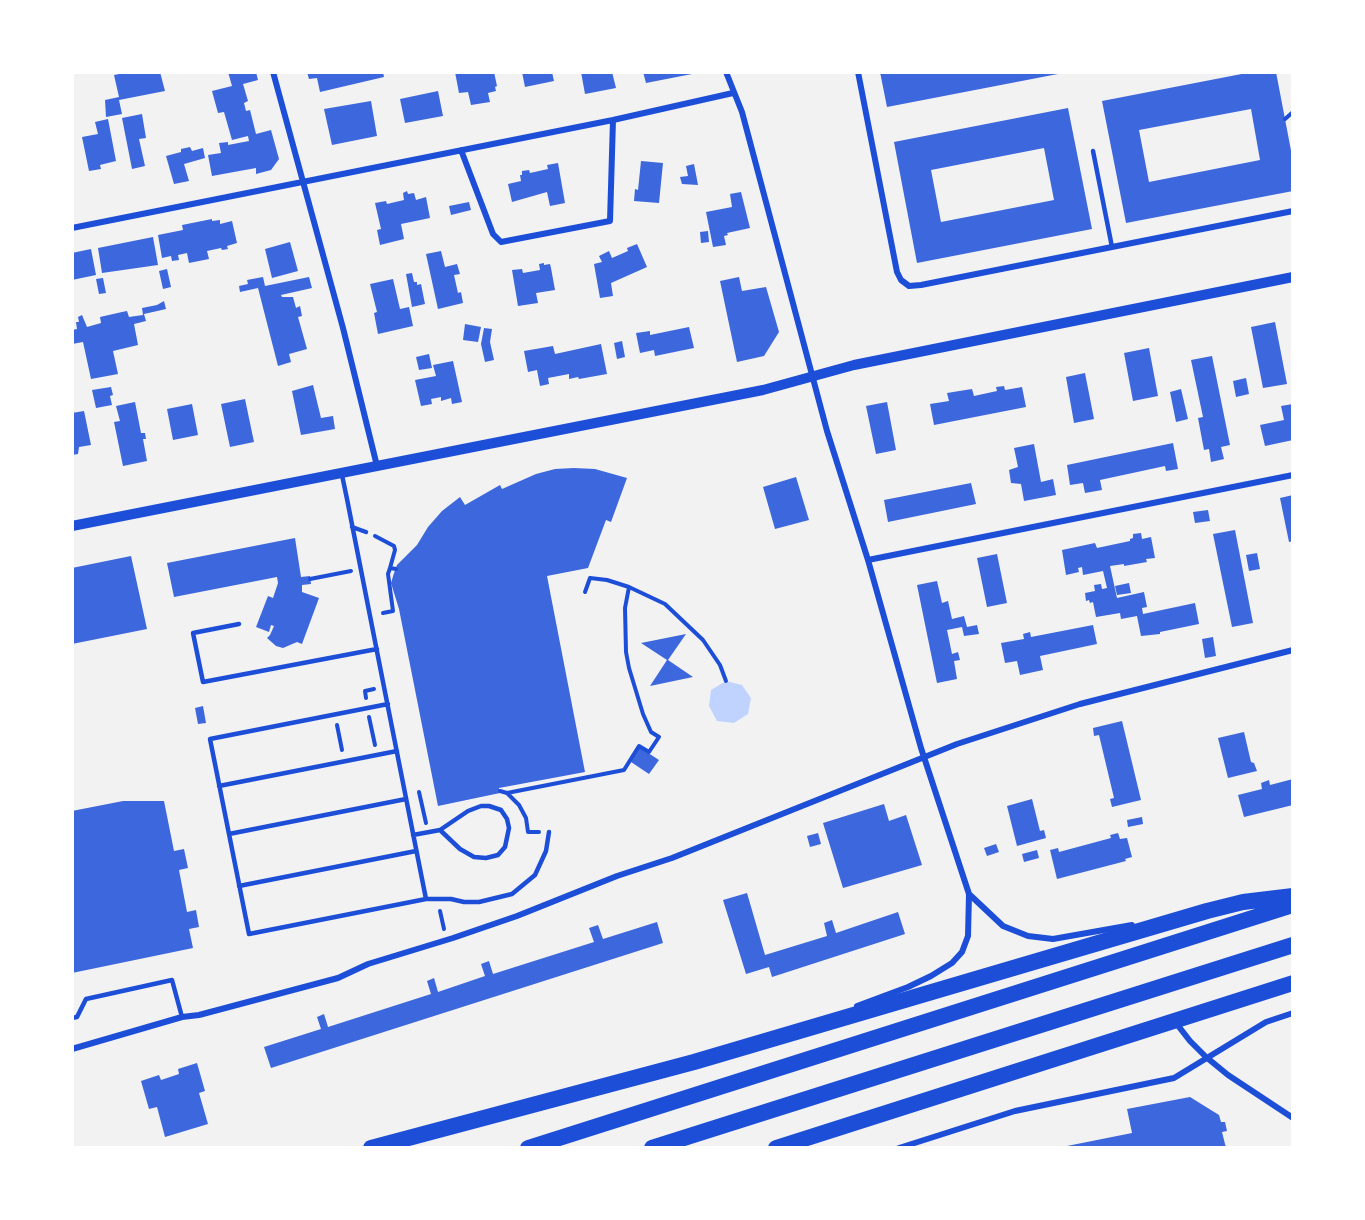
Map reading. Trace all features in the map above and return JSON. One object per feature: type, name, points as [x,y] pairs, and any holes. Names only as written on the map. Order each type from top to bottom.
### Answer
[{"type":"highway","points":[[371,1148],[694,1062],[1207,911],[1243,902],[1293,896]]},
{"type":"highway","points":[[528,1148],[1293,905]]},
{"type":"highway","points":[[652,1148],[1293,945]]},
{"type":"highway","points":[[776,1148],[1293,983]]},
{"type":"street","points":[[273,72],[343,328],[377,466]]},
{"type":"street","points":[[726,72],[742,112],[827,431],[868,560],[924,758],[969,894],[968,936],[962,952],[952,963],[908,987],[769,1039]]},
{"type":"street","points":[[858,72],[897,272],[901,280],[909,286],[1293,211]]},
{"type":"street","points":[[72,228],[613,120],[733,93]]},
{"type":"street","points":[[461,150],[493,234],[501,242],[610,221],[613,120]]},
{"type":"street","points":[[72,526],[763,390],[854,364],[1293,277]]},
{"type":"street","points":[[868,560],[1293,475]]},
{"type":"street","points":[[72,1049],[182,1017],[199,1015],[338,978],[368,963],[453,938],[617,876],[672,858],[957,744],[1080,704],[1293,650]]},
{"type":"street","points":[[969,894],[1003,926],[1028,936],[1053,939],[1207,911]]},
{"type":"street","points":[[899,1148],[1015,1111],[1174,1078],[1266,1022],[1293,1013]]},
{"type":"street","points":[[1174,1021],[1206,1057],[1293,1118]]},
{"type":"lane","points":[[1093,151],[1112,247]]},
{"type":"lane","points":[[342,472],[426,899]]},
{"type":"lane","points":[[352,527],[366,532]]},
{"type":"lane","points":[[239,624],[193,633],[203,682],[377,650]]},
{"type":"lane","points":[[388,704],[210,739],[249,934],[426,899],[479,902],[512,894],[535,875],[546,851],[549,832]]},
{"type":"lane","points":[[219,786],[397,751]]},
{"type":"lane","points":[[229,834],[406,799]]},
{"type":"lane","points":[[413,835],[440,830],[468,811],[481,806],[501,810],[507,819],[509,828],[505,847],[498,855],[486,858],[474,857],[460,849],[440,830]]},
{"type":"lane","points":[[239,886],[416,851]]},
{"type":"lane","points":[[72,1018],[77,1017],[86,999],[172,980],[182,1017]]},
{"type":"path","points":[[1285,119],[1293,112]]},
{"type":"path","points":[[366,532],[394,546],[395,550],[388,583],[393,612],[382,613]]},
{"type":"path","points":[[390,568],[396,569]]},
{"type":"path","points":[[310,579],[352,571]]},
{"type":"path","points":[[585,592],[590,578],[629,588],[665,604],[692,627],[710,648],[726,681]]},
{"type":"path","points":[[507,793],[624,770],[639,746],[649,752],[658,737],[651,732],[643,714],[629,668],[625,620],[629,588]]},
{"type":"path","points":[[500,790],[507,793],[519,805],[526,818],[528,832],[549,832]]},
{"type":"water","points":[[726,681],[742,685],[751,698],[748,714],[734,723],[717,721],[709,706],[711,690]]},
{"type":"building","points":[[130,72],[160,72],[165,91],[119,100],[122,114],[106,117],[105,100],[119,97],[114,75]]},
{"type":"building","points":[[228,72],[256,72],[258,80],[243,84],[248,101],[244,103],[246,111],[250,110],[256,134],[271,130],[279,159],[271,170],[256,174],[256,168],[212,176],[208,155],[221,153],[219,143],[228,142],[228,145],[249,141],[248,136],[232,140],[224,112],[218,113],[212,91],[232,86]]},
{"type":"building","points":[[307,72],[383,72],[384,77],[320,92],[317,78],[309,79]]},
{"type":"building","points":[[455,72],[494,72],[497,86],[496,91],[488,93],[490,102],[471,105],[468,92],[459,93]]},
{"type":"building","points":[[522,72],[552,72],[554,81],[525,87]]},
{"type":"building","points":[[581,72],[612,72],[616,88],[585,94]]},
{"type":"building","points":[[643,72],[693,72],[646,83]]},
{"type":"building","points":[[880,72],[1063,72],[1063,73],[887,107]]},
{"type":"building","points":[[1252,72],[1276,72],[1293,161],[1293,191],[1126,223],[1102,101]],"holes":[[[1251,109],[1260,160],[1149,182],[1139,130]]]},
{"type":"building","points":[[438,91],[443,116],[405,123],[400,99]]},
{"type":"building","points":[[371,101],[377,136],[332,145],[324,109]]},
{"type":"building","points":[[1068,108],[1092,229],[917,263],[894,142]],"holes":[[[1044,148],[1054,200],[941,222],[931,170]]]},
{"type":"building","points":[[142,114],[146,138],[139,139],[145,166],[132,169],[122,118]]},
{"type":"building","points":[[108,119],[116,161],[100,165],[101,169],[89,171],[82,137],[98,134],[95,122]]},
{"type":"building","points":[[190,147],[192,151],[203,148],[205,158],[184,164],[189,181],[174,184],[166,156]]},
{"type":"building","points":[[641,161],[663,163],[659,203],[634,201],[635,189],[638,190]]},
{"type":"building","points":[[558,163],[565,203],[550,206],[547,192],[512,202],[508,184],[521,181],[522,171],[529,170],[530,173],[548,169],[547,165]]},
{"type":"building","points":[[694,164],[698,185],[682,184],[680,177],[688,176],[686,166]]},
{"type":"building","points":[[407,191],[408,194],[414,193],[416,200],[426,197],[430,218],[401,224],[404,239],[380,245],[377,230],[381,229],[375,203],[386,201],[387,204],[404,200],[403,193]]},
{"type":"building","points":[[741,192],[750,228],[727,233],[728,235],[724,236],[726,245],[713,247],[706,212],[732,207],[730,194]]},
{"type":"building","points":[[469,202],[471,210],[451,215],[449,206]]},
{"type":"building","points":[[212,219],[212,221],[220,220],[220,224],[232,221],[237,243],[227,246],[228,249],[207,251],[209,259],[189,263],[187,253],[178,255],[179,260],[172,261],[171,256],[162,258],[158,235],[183,230],[182,225]]},
{"type":"building","points":[[708,231],[709,242],[701,243],[700,232]]},
{"type":"building","points":[[153,237],[158,265],[102,273],[98,248]]},
{"type":"building","points":[[290,242],[298,271],[272,278],[265,249]]},
{"type":"building","points":[[637,244],[647,267],[611,283],[613,296],[600,298],[594,264],[602,262],[599,256],[609,251],[612,258]]},
{"type":"building","points":[[91,249],[96,275],[72,280],[72,253]]},
{"type":"building","points":[[441,251],[445,267],[457,264],[460,274],[454,275],[463,303],[438,309],[426,254]]},
{"type":"building","points":[[544,263],[544,265],[550,264],[555,290],[536,293],[538,303],[518,306],[512,270],[522,269],[523,273],[540,270],[539,264]]},
{"type":"building","points":[[167,269],[171,287],[163,289],[159,271]]},
{"type":"building","points":[[412,273],[414,282],[417,282],[417,285],[421,284],[425,304],[412,307],[406,274]]},
{"type":"building","points":[[263,277],[265,286],[309,277],[312,288],[281,295],[282,297],[293,297],[296,308],[300,306],[302,316],[298,317],[307,349],[289,354],[291,362],[278,366],[258,288],[240,292],[239,286],[248,284],[247,280]]},
{"type":"building","points":[[739,277],[742,291],[766,287],[779,332],[764,356],[737,362],[720,281]]},
{"type":"building","points":[[103,278],[106,293],[99,294],[96,279]]},
{"type":"building","points":[[393,279],[400,309],[409,307],[413,326],[378,334],[374,313],[377,312],[370,284]]},
{"type":"building","points":[[164,301],[166,309],[144,314],[146,321],[134,324],[138,345],[113,351],[118,374],[91,379],[83,342],[72,344],[72,330],[77,329],[78,317],[82,315],[87,327],[101,323],[100,317],[122,312],[127,311],[129,317],[143,315],[142,308]]},
{"type":"building","points":[[1275,322],[1287,384],[1263,388],[1251,327]]},
{"type":"building","points":[[465,324],[481,327],[478,342],[463,340]]},
{"type":"building","points":[[689,327],[694,348],[655,356],[654,350],[640,353],[636,333],[650,331],[650,335]]},
{"type":"building","points":[[484,328],[492,329],[490,342],[494,360],[485,362],[481,344]]},
{"type":"building","points":[[622,341],[625,357],[617,359],[614,343]]},
{"type":"building","points":[[601,344],[607,374],[569,379],[569,374],[548,378],[549,384],[540,386],[537,370],[528,372],[524,351],[553,346],[555,354]]},
{"type":"building","points":[[1149,348],[1158,396],[1133,401],[1124,353]]},
{"type":"building","points":[[429,354],[432,368],[419,370],[416,357]]},
{"type":"building","points":[[1212,356],[1230,445],[1221,447],[1224,459],[1211,462],[1209,449],[1204,450],[1198,418],[1203,417],[1191,360]]},
{"type":"building","points":[[453,361],[462,402],[452,404],[451,398],[441,401],[441,397],[431,399],[432,404],[421,406],[415,380],[436,376],[433,365]]},
{"type":"building","points":[[1085,373],[1094,419],[1074,423],[1066,377]]},
{"type":"building","points":[[1246,378],[1249,394],[1236,397],[1233,381]]},
{"type":"building","points":[[313,385],[321,418],[333,416],[335,429],[301,435],[292,391]]},
{"type":"building","points":[[1004,386],[1005,390],[1022,387],[1026,407],[934,425],[930,404],[949,401],[947,393],[972,389],[974,396],[997,391],[996,387]]},
{"type":"building","points":[[111,387],[112,405],[96,408],[92,390]]},
{"type":"building","points":[[1181,389],[1188,419],[1176,422],[1170,392]]},
{"type":"building","points":[[245,399],[254,442],[230,447],[221,404]]},
{"type":"building","points":[[135,402],[141,433],[145,433],[146,439],[143,439],[147,461],[123,466],[114,422],[120,421],[116,406]]},
{"type":"building","points":[[887,402],[896,450],[876,454],[866,406]]},
{"type":"building","points":[[192,404],[198,435],[173,440],[167,409]]},
{"type":"building","points":[[1293,404],[1293,440],[1265,446],[1260,425],[1284,420],[1281,406]]},
{"type":"building","points":[[84,411],[91,445],[79,447],[78,454],[72,455],[72,413]]},
{"type":"building","points":[[1173,443],[1178,469],[1166,471],[1165,466],[1100,480],[1102,490],[1085,493],[1083,483],[1070,485],[1067,465]]},
{"type":"building","points":[[1034,444],[1041,482],[1053,479],[1056,495],[1024,501],[1021,484],[1011,483],[1009,470],[1018,467],[1014,448]]},
{"type":"building","points":[[555,469],[595,469],[627,478],[611,522],[606,520],[588,568],[547,576],[585,772],[499,788],[500,793],[438,806],[399,609],[391,583],[397,565],[417,545],[428,527],[442,511],[460,497],[465,505],[500,485],[502,489],[536,474]]},
{"type":"building","points":[[796,477],[809,520],[775,529],[763,487]]},
{"type":"building","points":[[971,483],[976,504],[888,522],[884,500]]},
{"type":"building","points":[[1293,495],[1293,541],[1289,542],[1280,498]]},
{"type":"building","points":[[1208,510],[1210,521],[1195,523],[1193,512]]},
{"type":"building","points":[[1235,530],[1253,623],[1232,627],[1213,534]]},
{"type":"building","points":[[1141,533],[1142,539],[1151,537],[1155,558],[1146,559],[1147,562],[1110,566],[1117,598],[1144,592],[1147,607],[1142,608],[1143,614],[1195,603],[1199,624],[1160,632],[1160,634],[1141,636],[1137,616],[1121,619],[1120,613],[1096,617],[1093,602],[1086,601],[1085,593],[1095,591],[1094,585],[1101,584],[1102,589],[1107,588],[1103,571],[1083,575],[1082,567],[1078,568],[1079,572],[1066,575],[1062,550],[1095,543],[1097,548],[1130,541],[1133,534]]},
{"type":"building","points":[[295,538],[301,577],[310,576],[311,584],[302,585],[302,592],[319,598],[302,644],[297,642],[283,648],[276,646],[267,638],[274,626],[271,625],[269,632],[256,627],[268,596],[273,598],[278,583],[277,577],[174,597],[167,563]]},
{"type":"building","points":[[1257,553],[1260,569],[1249,571],[1246,555]]},
{"type":"building","points":[[997,554],[1007,603],[987,607],[977,558]]},
{"type":"building","points":[[131,556],[147,629],[72,644],[72,568]]},
{"type":"building","points":[[937,581],[942,603],[948,601],[952,619],[964,616],[967,627],[977,625],[979,634],[964,636],[962,627],[947,630],[952,654],[958,652],[960,660],[954,661],[957,679],[937,683],[917,585]]},
{"type":"building","points":[[1129,583],[1131,593],[1117,595],[1115,586]]},
{"type":"building","points":[[1093,625],[1097,644],[1040,656],[1043,670],[1020,675],[1017,661],[1005,663],[1001,643],[1024,639],[1023,634],[1030,632],[1031,637]]},
{"type":"building","points":[[686,634],[668,660],[693,677],[650,686],[667,660],[641,643]]},
{"type":"building","points":[[1213,637],[1216,656],[1205,658],[1202,639]]},
{"type":"building","points":[[203,706],[206,723],[198,724],[195,708]]},
{"type":"building","points":[[1122,721],[1141,800],[1112,807],[1110,799],[1114,798],[1099,735],[1094,736],[1093,728]]},
{"type":"building","points":[[1244,732],[1251,762],[1254,763],[1257,771],[1228,778],[1218,738]]},
{"type":"building","points":[[639,747],[659,760],[649,774],[631,762]]},
{"type":"building","points":[[1293,779],[1293,805],[1244,817],[1238,795],[1262,789],[1261,783],[1269,780],[1270,785]]},
{"type":"building","points":[[1032,799],[1040,831],[1044,830],[1046,838],[1017,846],[1007,806]]},
{"type":"building","points":[[123,801],[164,801],[174,851],[184,849],[188,868],[179,870],[187,912],[196,910],[199,927],[189,929],[193,948],[72,973],[72,811]]},
{"type":"building","points":[[884,804],[889,821],[906,815],[922,865],[843,888],[823,823]]},
{"type":"building","points":[[1142,817],[1143,824],[1128,827],[1127,820]]},
{"type":"building","points":[[818,833],[821,844],[810,847],[807,836]]},
{"type":"building","points":[[1118,833],[1120,839],[1127,838],[1132,857],[1125,859],[1126,861],[1057,879],[1050,850],[1058,848],[1059,852],[1111,838],[1110,835]]},
{"type":"building","points":[[996,844],[999,852],[987,856],[984,848]]},
{"type":"building","points":[[1037,850],[1039,858],[1024,862],[1022,854]]},
{"type":"building","points":[[747,893],[765,955],[827,936],[824,923],[832,920],[836,933],[898,912],[905,934],[772,977],[769,967],[746,974],[723,900]]},
{"type":"building","points":[[657,922],[663,943],[271,1068],[264,1047],[321,1029],[317,1017],[324,1014],[328,1027],[431,994],[427,981],[434,978],[438,992],[485,976],[481,964],[489,961],[493,974],[594,942],[589,928],[598,925],[603,939]]},
{"type":"building","points":[[197,1063],[205,1091],[199,1093],[208,1124],[165,1137],[157,1107],[149,1109],[141,1081],[159,1075],[161,1080],[179,1074],[178,1069]]},
{"type":"building","points":[[1190,1097],[1219,1115],[1221,1122],[1225,1122],[1227,1131],[1222,1132],[1226,1148],[1057,1148],[1132,1133],[1127,1109]]}]
